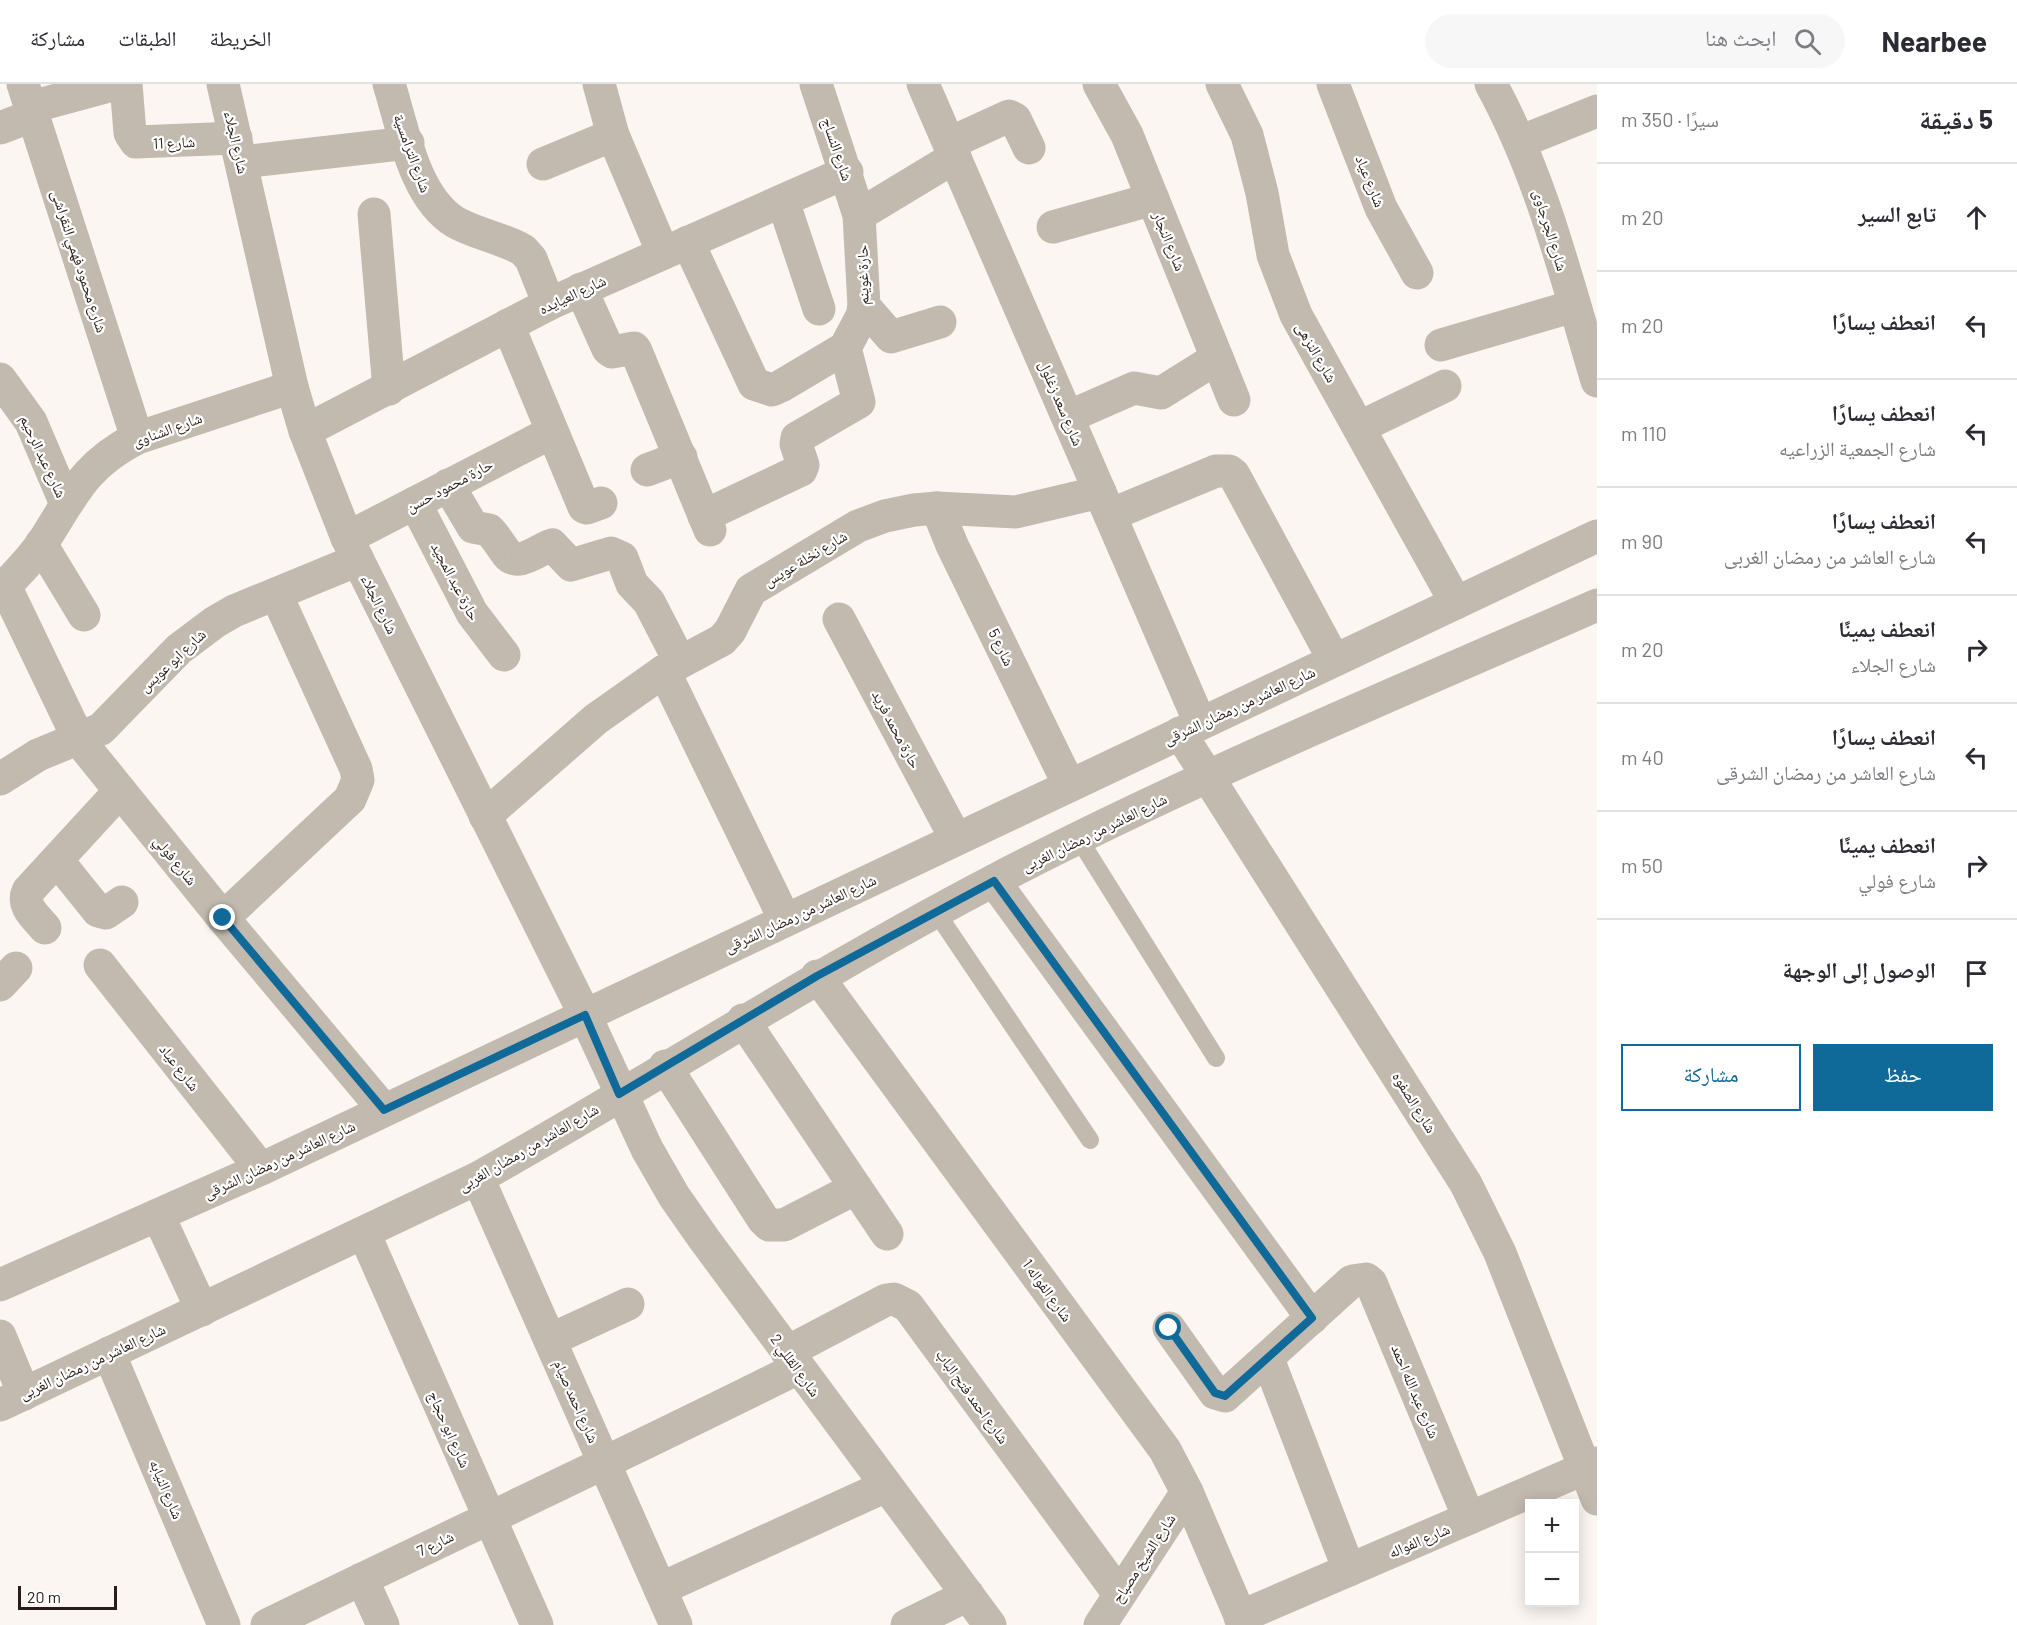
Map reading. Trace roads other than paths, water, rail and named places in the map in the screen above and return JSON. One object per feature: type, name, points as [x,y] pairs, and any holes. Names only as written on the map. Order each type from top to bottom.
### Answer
[{"type":"street","points":[[0,128],[29,102],[116,84]]},
{"type":"street","name":"شارع 11","points":[[126,84],[130,133],[136,142],[239,150]]},
{"type":"street","name":"شارع الجلاء","points":[[223,84],[292,387],[305,432],[353,549],[585,1015],[619,1094]]},
{"type":"street","name":"شارع الترامسية","points":[[389,84],[420,179],[434,205],[458,223],[523,250],[531,259],[549,303]]},
{"type":"street","points":[[581,289],[608,349],[612,352],[634,348],[636,351],[707,523],[801,470],[803,465],[796,444],[797,438],[857,406],[859,398],[845,348],[772,390],[754,384],[613,135],[599,84]]},
{"type":"street","name":"شارع النساج","points":[[816,84],[847,172],[859,215]]},
{"type":"street","name":"شارع سعد زغلول","points":[[923,84],[1105,504],[1190,728]]},
{"type":"street","name":"شارع النجار","points":[[1099,84],[1120,119],[1234,400]]},
{"type":"street","name":"شارع النزهى","points":[[1222,84],[1250,144],[1262,193],[1273,255],[1283,285],[1301,325],[1360,427],[1456,603]]},
{"type":"street","name":"شارع عياد","points":[[1333,84],[1381,208],[1417,273]]},
{"type":"street","name":"شارع الجرجاوى","points":[[1491,84],[1535,178],[1595,368]]},
{"type":"street","name":"شارع محمود فهمي النقراشى","points":[[29,102],[137,438]]},
{"type":"street","points":[[1520,142],[1597,111]]},
{"type":"street","points":[[859,215],[952,150],[1009,116],[1015,119],[1029,148]]},
{"type":"street","points":[[541,158],[613,135]]},
{"type":"street","points":[[239,150],[408,143]]},
{"type":"street","name":"شارع العيايده","points":[[305,432],[549,303],[847,172]]},
{"type":"street","points":[[1053,227],[1153,199]]},
{"type":"street","points":[[783,201],[819,309]]},
{"type":"street","points":[[374,214],[389,388]]},
{"type":"street","name":"حارة غوينم","points":[[845,348],[862,316],[864,306],[859,215]]},
{"type":"street","points":[[864,306],[885,334],[891,337],[940,322]]},
{"type":"street","points":[[1441,345],[1574,306]]},
{"type":"street","points":[[508,325],[584,507],[601,503]]},
{"type":"street","points":[[1068,417],[1134,388],[1161,393],[1217,358]]},
{"type":"street","points":[[1360,427],[1445,386]]},
{"type":"street","name":"شارع الشناوى","points":[[3,588],[41,544],[66,504],[96,464],[137,438],[292,387]]},
{"type":"street","name":"شارع عبد الرحيم","points":[[5,394],[44,449],[66,504]]},
{"type":"street","name":"حارة محمود حسن","points":[[353,549],[415,503],[552,432]]},
{"type":"street","points":[[647,470],[681,457]]},
{"type":"street","name":"شارع نخلة عويس","points":[[485,816],[596,719],[672,667],[722,640],[730,631],[751,590],[858,526],[885,516],[938,508],[1016,512],[1105,504],[1216,471],[1229,471],[1234,475],[1334,660]]},
{"type":"street","points":[[448,485],[473,527],[489,530],[509,557],[514,560],[552,545],[570,565],[611,553],[617,554],[632,584],[649,602],[672,667],[785,920]]},
{"type":"street","name":"حارة عبد المجيد","points":[[415,503],[472,613],[504,655]]},
{"type":"street","name":"شارع 5","points":[[938,508],[952,545],[1069,785]]},
{"type":"street","name":"شارع العاشر من رمضان الشرقى","points":[[0,1285],[261,1169],[1597,536]]},
{"type":"street","points":[[41,544],[84,615]]},
{"type":"street","name":"شارع ابو عويس","points":[[0,779],[38,755],[101,729],[196,635],[234,611],[276,594],[353,549]]},
{"type":"street","name":"شارع فولي","points":[[3,588],[79,740],[223,918],[384,1110]]},
{"type":"street","points":[[223,918],[350,799],[358,780],[357,769],[276,594]]},
{"type":"street","name":"شارع العاشر من رمضان الغربى","points":[[12,1399],[478,1178],[550,1138],[665,1066],[817,976],[994,881],[1208,776],[1597,605]]},
{"type":"street","name":"حارة محمد فريد","points":[[839,619],[956,839]]},
{"type":"street","name":"شارع الصفوه","points":[[1190,728],[1208,776],[1466,1184],[1500,1252],[1591,1466],[1597,1499]]},
{"type":"street","points":[[45,928],[28,907],[26,896],[120,791]]},
{"type":"street","points":[[57,860],[98,911],[106,913],[122,902]]},
{"type":"street","points":[[994,881],[1312,1318],[1230,1393],[1220,1395],[1215,1393],[1169,1328]]},
{"type":"street","name":"شارع عياد","points":[[100,965],[261,1169]]},
{"type":"street","name":"شارع الفواله 1","points":[[817,976],[1150,1429],[1187,1492],[1242,1621]]},
{"type":"street","points":[[743,1020],[887,1233]]},
{"type":"street","points":[[665,1066],[769,1225],[784,1225],[856,1188]]},
{"type":"street","name":"شارع القللي 2","points":[[619,1094],[674,1196],[990,1625]]},
{"type":"street","name":"شارع احمد صيام","points":[[478,1178],[676,1625]]},
{"type":"street","points":[[158,1215],[202,1310]]},
{"type":"street","name":"شارع ابو حجاج","points":[[364,1233],[537,1625]]},
{"type":"street","name":"شارع عبد الله احمد","points":[[1312,1318],[1352,1281],[1366,1279],[1371,1283],[1469,1518]]},
{"type":"street","name":"شارع احمد فتح الباب","points":[[606,1465],[793,1360],[886,1300],[894,1299],[908,1306],[1119,1594]]},
{"type":"street","points":[[550,1340],[628,1304]]},
{"type":"street","points":[[0,1336],[12,1399]]},
{"type":"street","name":"شارع النيابه","points":[[109,1353],[225,1625]]},
{"type":"street","points":[[1268,1359],[1349,1570]]},
{"type":"street","name":"شارع 7","points":[[267,1625],[489,1517],[606,1465]]},
{"type":"street","name":"شارع الفواله","points":[[1242,1621],[1349,1570],[1591,1466]]},
{"type":"street","points":[[660,1589],[886,1486]]},
{"type":"street","name":"شارع الشيخ مصباح","points":[[1100,1625],[1187,1492]]},
{"type":"street","points":[[362,1579],[383,1625]]},
{"type":"street","points":[[907,1625],[968,1595]]},
{"type":"lane","points":[[1079,839],[1216,1058]]},
{"type":"lane","points":[[936,912],[1090,1140]]}]
